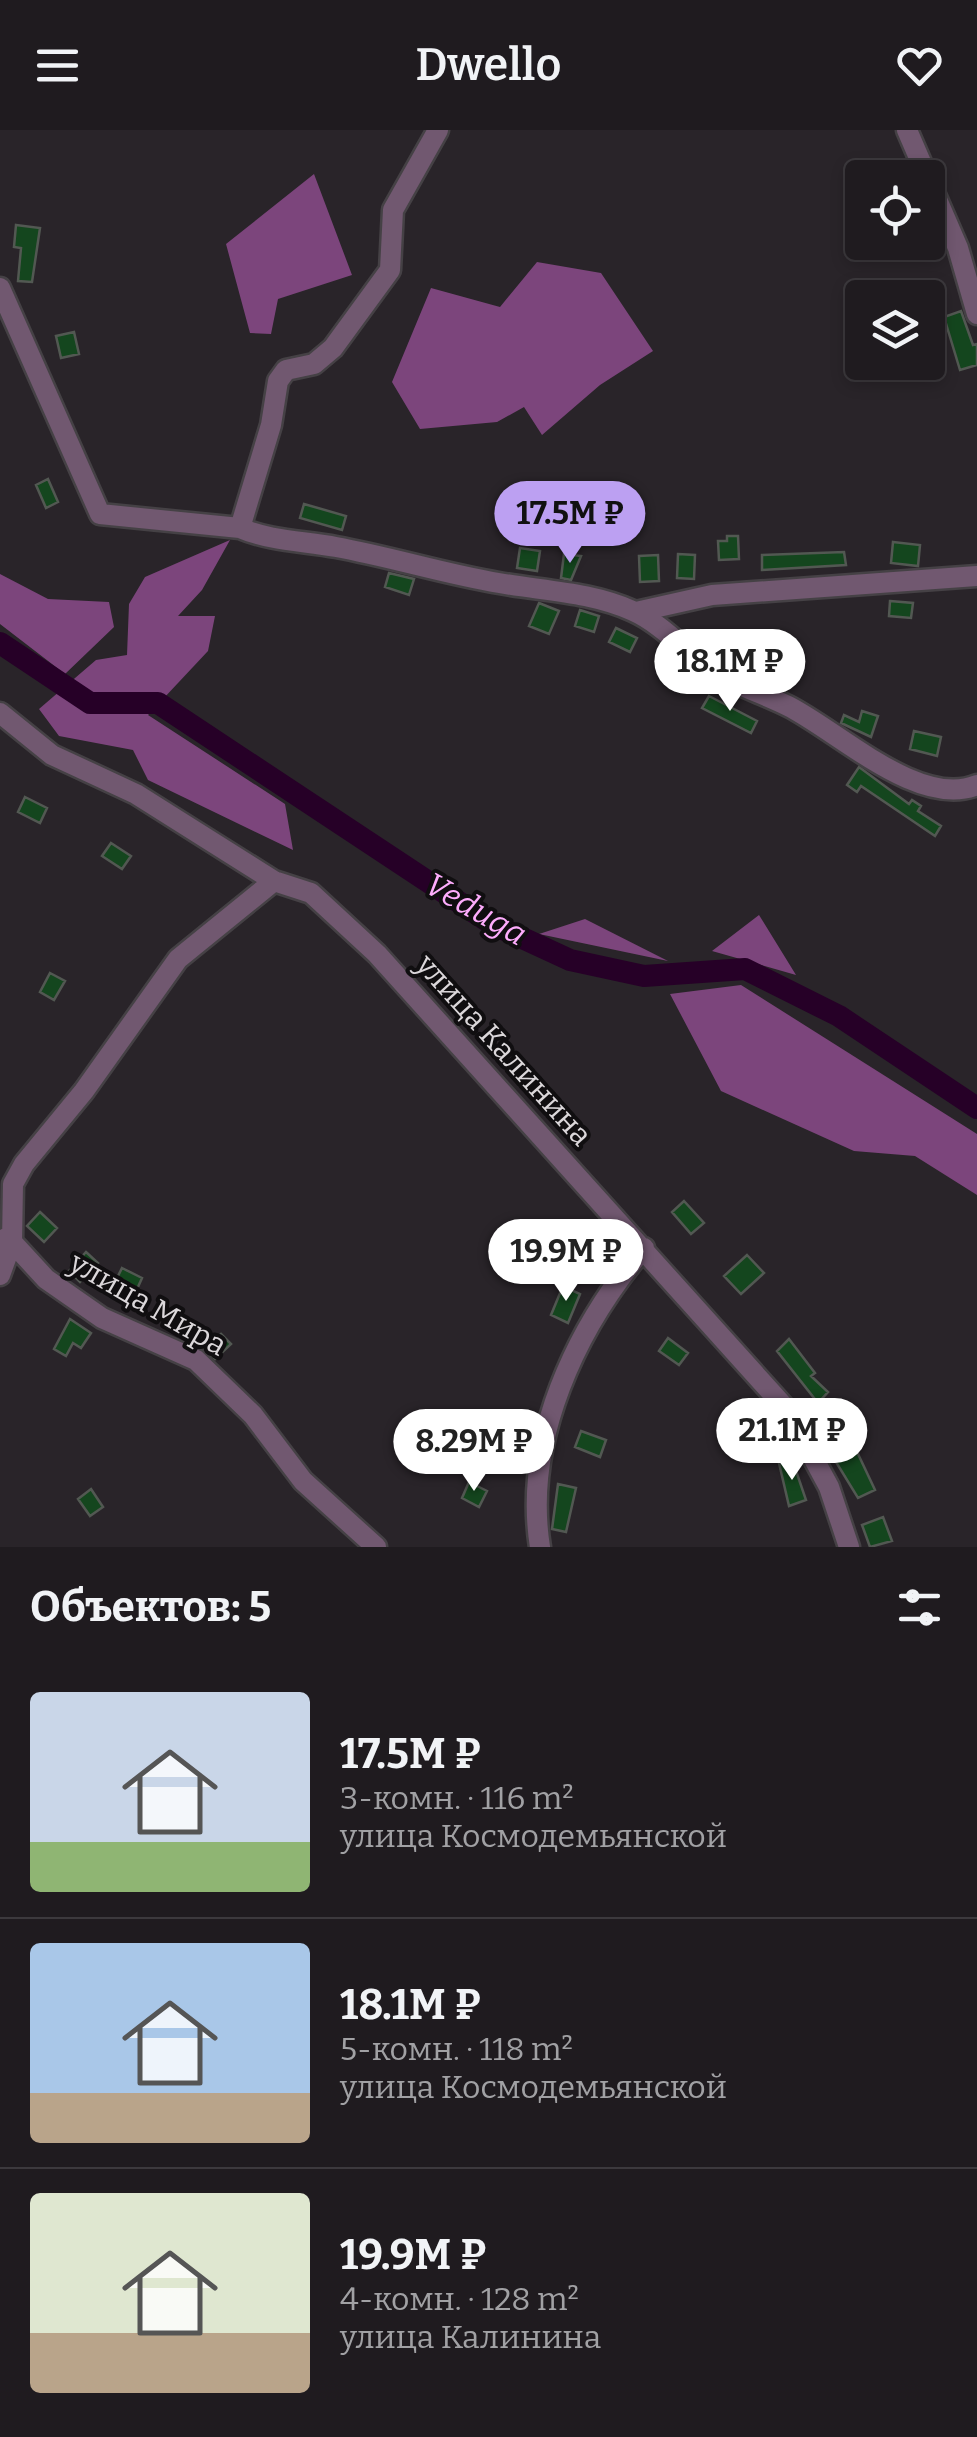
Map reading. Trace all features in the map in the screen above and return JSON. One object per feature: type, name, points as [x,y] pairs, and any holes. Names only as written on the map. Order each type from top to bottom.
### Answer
[{"type":"street","points":[[240,528],[271,425],[278,382],[286,370],[314,364],[333,348],[390,270],[393,210],[438,130]]},
{"type":"street","points":[[907,130],[958,248],[977,314]]},
{"type":"street","points":[[0,288],[100,514],[240,528],[257,536],[337,547],[497,583],[588,596],[636,612],[712,670],[750,692],[788,706],[844,743],[947,792],[976,787]]},
{"type":"street","points":[[636,612],[712,594],[977,576]]},
{"type":"street","name":"улица Калинина","points":[[0,713],[52,755],[136,794],[274,882],[311,894],[377,954],[788,1410],[829,1487],[848,1547]]},
{"type":"street","points":[[0,1276],[13,1184],[24,1164],[84,1091],[178,959],[274,882]]},
{"type":"street","name":"улица Мира","points":[[6,1238],[46,1280],[102,1318],[196,1360],[253,1415],[303,1481],[376,1547]]},
{"type":"street","points":[[540,1547],[536,1488],[553,1404],[620,1276],[644,1248]]},
{"type":"shaded area","points":[[314,174],[352,275],[278,299],[271,334],[250,333],[226,244]]},
{"type":"shaded area","points":[[537,262],[601,273],[653,351],[600,385],[542,435],[524,407],[497,422],[420,429],[392,382],[431,288],[500,307]]},
{"type":"shaded area","points":[[230,540],[202,590],[178,616],[215,616],[208,651],[148,715],[285,804],[293,850],[148,780],[133,750],[59,736],[39,709],[96,660],[127,655],[129,604],[145,577]]},
{"type":"shaded area","points":[[0,574],[48,599],[109,602],[114,627],[65,674],[0,624]]},
{"type":"shaded area","points":[[759,915],[796,975],[712,951]]},
{"type":"shaded area","points":[[585,919],[668,961],[539,934]]},
{"type":"shaded area","points":[[741,985],[977,1134],[977,1195],[915,1156],[854,1151],[721,1091],[670,994]]},
{"type":"building","points":[[16,225],[40,228],[32,282],[18,281],[21,248],[14,247]]},
{"type":"building","points":[[961,311],[973,345],[977,344],[977,365],[960,370],[945,317]]},
{"type":"building","points":[[74,332],[79,354],[61,358],[56,336]]},
{"type":"building","points":[[48,479],[58,502],[46,508],[36,485]]},
{"type":"building","points":[[304,504],[346,516],[342,530],[300,518]]},
{"type":"building","points":[[727,536],[738,536],[739,559],[719,560],[718,541],[727,541]]},
{"type":"building","points":[[893,542],[920,545],[918,566],[891,563]]},
{"type":"building","points":[[520,548],[540,551],[537,571],[517,568]]},
{"type":"building","points":[[844,552],[846,565],[762,570],[762,555]]},
{"type":"building","points":[[564,554],[581,556],[571,580],[561,578]]},
{"type":"building","points":[[678,554],[695,555],[694,579],[677,578]]},
{"type":"building","points":[[658,555],[659,581],[640,582],[639,556]]},
{"type":"building","points":[[389,573],[414,579],[409,595],[385,587]]},
{"type":"building","points":[[890,601],[913,603],[911,618],[889,616]]},
{"type":"building","points":[[539,603],[559,611],[549,634],[529,626]]},
{"type":"building","points":[[580,610],[599,616],[594,632],[575,626]]},
{"type":"building","points":[[616,628],[637,638],[630,652],[609,642]]},
{"type":"building","points":[[709,696],[757,721],[751,733],[702,708]]},
{"type":"building","points":[[862,711],[878,716],[871,737],[841,723],[844,715],[859,722]]},
{"type":"building","points":[[914,731],[941,737],[937,756],[910,749]]},
{"type":"building","points":[[859,767],[909,804],[912,800],[921,806],[918,811],[941,826],[935,836],[861,786],[857,792],[847,785]]},
{"type":"building","points":[[25,797],[47,808],[40,823],[18,812]]},
{"type":"building","points":[[111,843],[131,856],[122,869],[102,856]]},
{"type":"building","points":[[50,973],[65,981],[54,1000],[40,992]]},
{"type":"building","points":[[684,1201],[704,1223],[691,1234],[672,1212]]},
{"type":"building","points":[[40,1212],[57,1228],[44,1242],[27,1226]]},
{"type":"building","points":[[86,1252],[98,1263],[80,1282],[69,1271]]},
{"type":"building","points":[[747,1255],[764,1273],[741,1294],[724,1276]]},
{"type":"building","points":[[122,1268],[142,1278],[133,1298],[112,1288]]},
{"type":"building","points":[[563,1286],[580,1294],[568,1323],[551,1315]]},
{"type":"building","points":[[70,1319],[91,1333],[81,1348],[73,1343],[66,1356],[54,1349]]},
{"type":"building","points":[[221,1334],[231,1344],[215,1359],[204,1349]]},
{"type":"building","points":[[668,1338],[688,1353],[679,1365],[659,1351]]},
{"type":"building","points":[[789,1339],[815,1373],[811,1376],[828,1392],[818,1403],[777,1351]]},
{"type":"building","points":[[842,1420],[875,1490],[858,1498],[836,1462],[841,1458],[825,1429]]},
{"type":"building","points":[[515,1431],[531,1433],[527,1459],[513,1458]]},
{"type":"building","points":[[581,1431],[606,1440],[600,1457],[575,1447]]},
{"type":"building","points":[[792,1459],[806,1500],[789,1506],[779,1463]]},
{"type":"building","points":[[469,1482],[487,1491],[479,1507],[462,1498]]},
{"type":"building","points":[[558,1484],[576,1488],[566,1532],[552,1529]]},
{"type":"building","points":[[91,1489],[103,1507],[90,1516],[78,1499]]},
{"type":"building","points":[[883,1517],[892,1541],[870,1547],[862,1525]]},
{"type":"waterway","name":"Veduga","points":[[0,643],[90,703],[158,703],[492,924],[570,960],[644,976],[745,969],[839,1016],[977,1108]]}]
